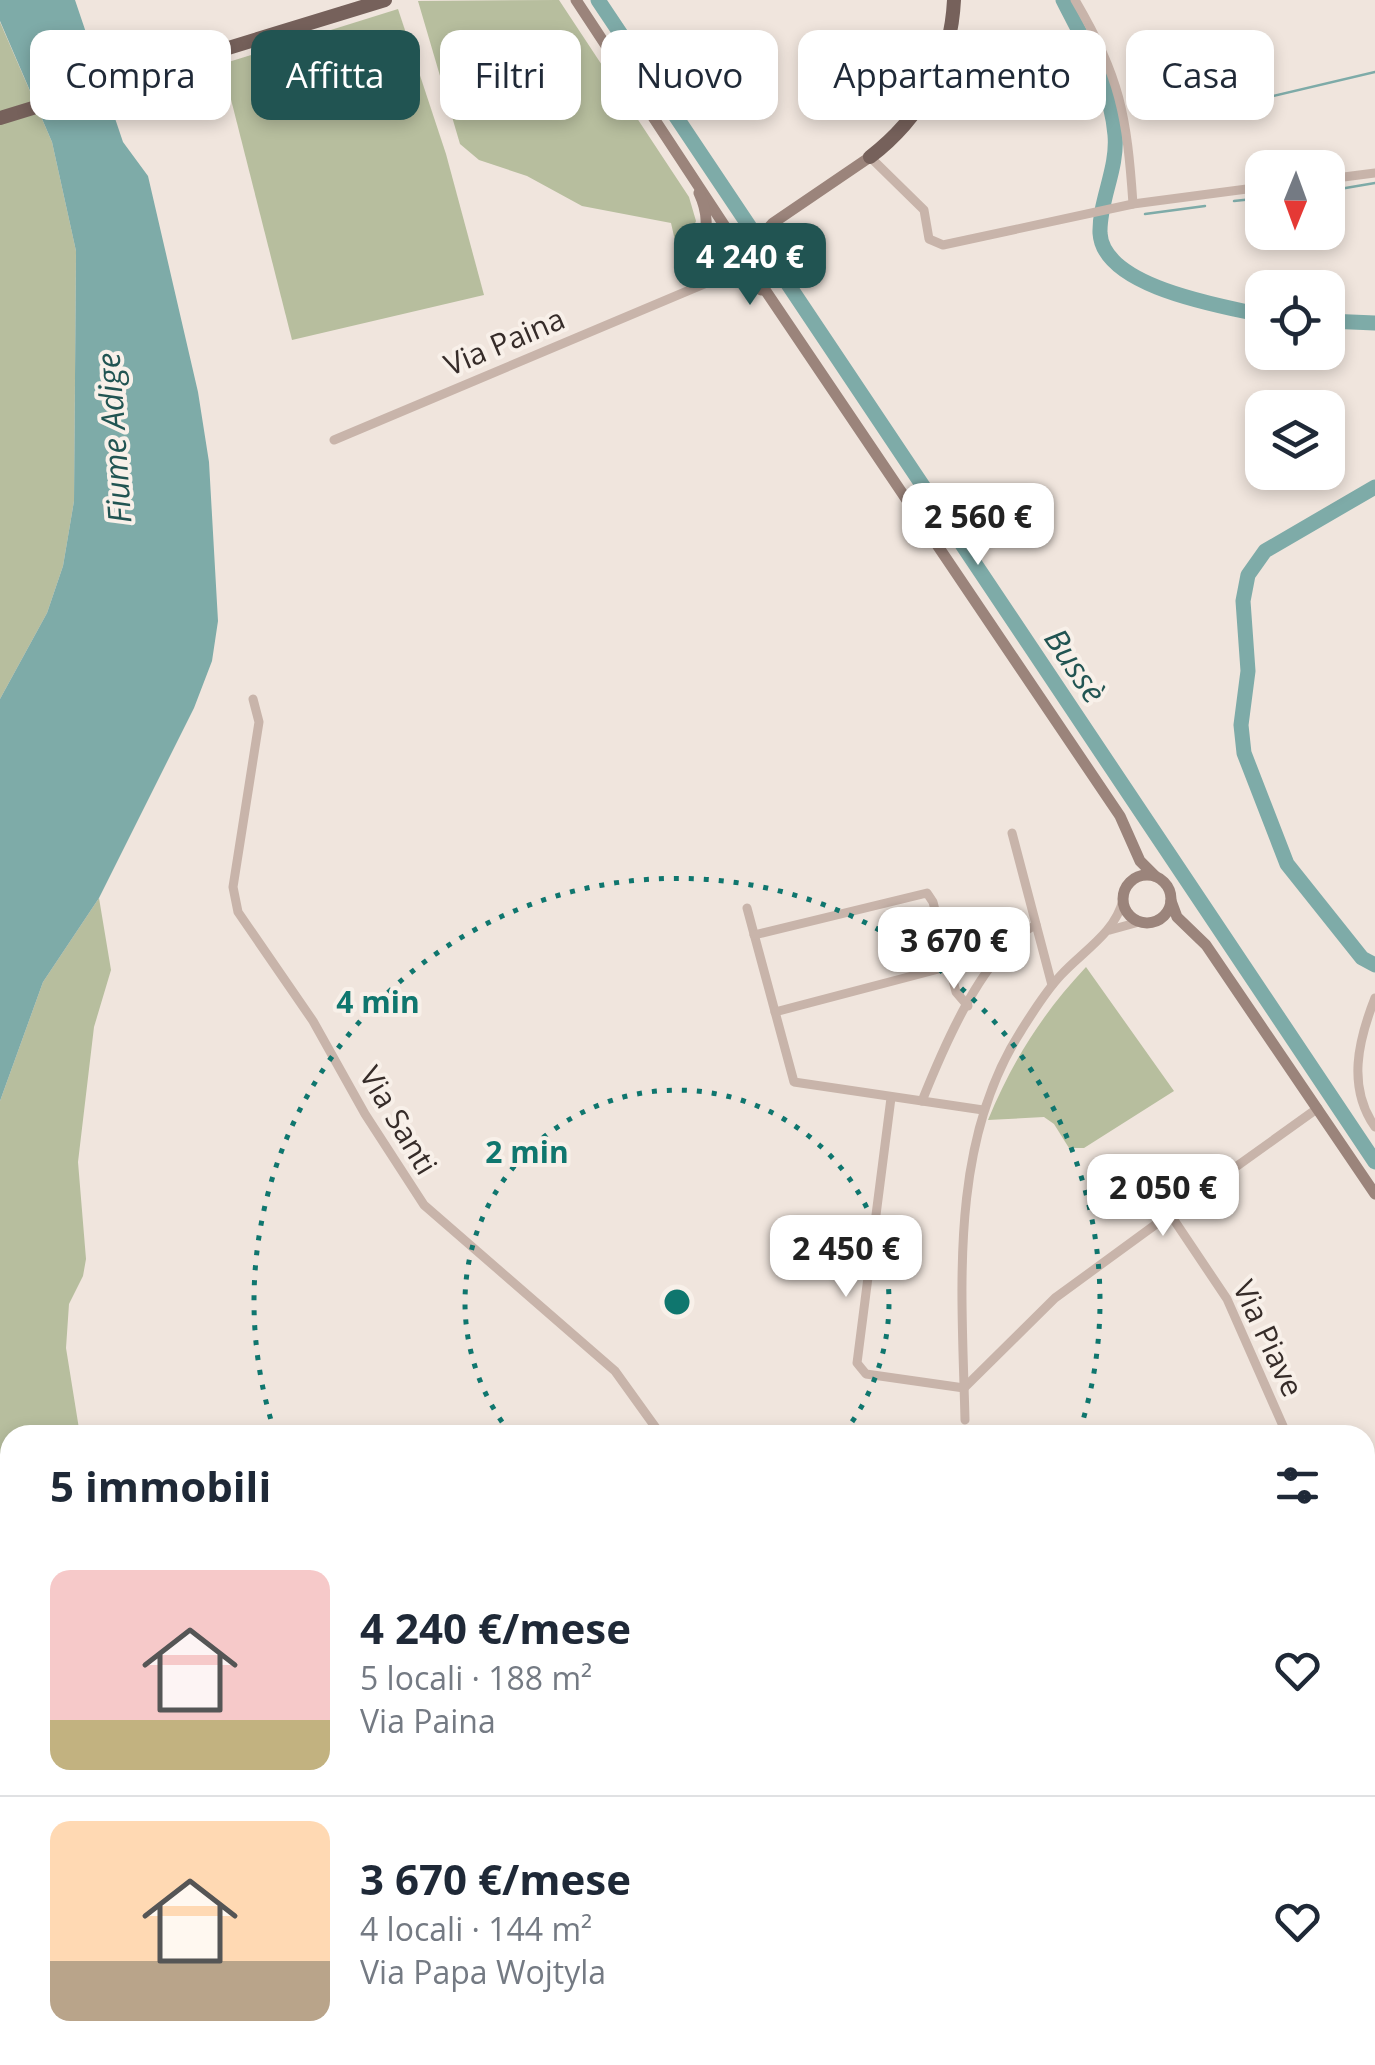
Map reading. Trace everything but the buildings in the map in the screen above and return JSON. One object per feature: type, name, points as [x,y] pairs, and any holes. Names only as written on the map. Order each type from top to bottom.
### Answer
[{"type":"main road","points":[[0,118],[386,0]]},
{"type":"main road","points":[[576,0],[1120,816],[1143,866],[1167,886],[1177,917],[1195,934],[1375,1194]]},
{"type":"main road","points":[[726,276],[738,268],[745,253],[772,223],[870,157],[912,118],[930,90],[946,52],[954,0]]},
{"type":"main road","points":[[686,167],[708,212],[702,262],[710,272],[756,284],[786,318]]},
{"type":"main road","points":[[707,239],[718,233],[735,235],[772,223]]},
{"type":"main road","points":[[1129,838],[1132,880],[1123,900],[1128,913],[1139,922],[1158,920],[1195,934]]},
{"type":"main road","points":[[1132,880],[1154,876]]},
{"type":"main road","points":[[1158,920],[1171,901]]},
{"type":"street","points":[[1074,0],[1106,53],[1122,98],[1133,204]]},
{"type":"street","points":[[870,157],[924,210],[927,234],[934,244],[958,243],[1098,210],[1245,189]]},
{"type":"street","points":[[1345,176],[1375,172]]},
{"type":"street","points":[[694,288],[702,262]]},
{"type":"street","name":"Via Paina","points":[[334,440],[726,276]]},
{"type":"street","name":"Via Santi","points":[[253,699],[257,736],[233,887],[238,912],[313,1022],[364,1114],[424,1206],[615,1372],[655,1425]]},
{"type":"street","points":[[1012,833],[1052,985]]},
{"type":"street","points":[[754,935],[920,892],[933,902],[956,992],[968,1006]]},
{"type":"street","points":[[965,1420],[961,1262],[983,1110],[1018,1035],[1052,985],[1108,932],[1123,900]]},
{"type":"street","points":[[747,908],[794,1082],[983,1110]]},
{"type":"street","points":[[1108,932],[1139,922]]},
{"type":"street","points":[[922,1102],[942,1048],[968,1006],[1013,942],[1036,925]]},
{"type":"street","points":[[775,1012],[950,966]]},
{"type":"street","points":[[1375,998],[1356,1080],[1361,1107],[1375,1127]]},
{"type":"street","points":[[891,1098],[857,1363],[866,1374],[964,1388]]},
{"type":"street","points":[[964,1388],[1055,1298],[1318,1108]]},
{"type":"street","name":"Via Piave","points":[[1170,1214],[1227,1298],[1283,1425]]},
{"type":"green space","points":[[559,0],[579,30],[440,30],[440,76],[418,1]]},
{"type":"green space","points":[[398,9],[405,30],[331,30]]},
{"type":"green space","points":[[0,22],[30,91],[30,120],[42,120],[52,142],[76,251],[74,501],[63,566],[47,613],[0,699]]},
{"type":"green space","points":[[581,33],[601,64],[601,120],[638,120],[689,197],[696,221],[688,240],[676,245],[671,223],[582,206],[527,176],[479,160],[460,144],[453,120],[581,120]]},
{"type":"green space","points":[[251,55],[251,120],[420,120],[420,75],[484,295],[292,340],[231,99],[231,61]]},
{"type":"green space","points":[[99,898],[111,970],[94,1027],[78,1162],[86,1259],[83,1276],[69,1304],[66,1348],[78,1425],[0,1425],[0,1101],[43,982]]},
{"type":"green space","points":[[1086,967],[1174,1091],[1084,1148],[1069,1148],[1054,1124],[1044,1117],[988,1120],[1030,1039]]},
{"type":"water","points":[[0,0],[75,0],[85,30],[30,30],[30,91],[0,21]]},
{"type":"water","name":"Fiume Adige","points":[[43,120],[116,120],[123,142],[148,176],[198,392],[209,462],[218,621],[212,661],[194,708],[99,898],[43,982],[0,1101],[0,699],[47,613],[63,566],[74,501],[76,251],[52,142]]},
{"type":"waterway","name":"Bussè","points":[[598,0],[1375,1162]]},
{"type":"waterway","points":[[1063,0],[1096,65],[1113,117],[1114,160],[1100,221],[1106,252],[1121,267],[1167,291],[1245,311]]},
{"type":"waterway","points":[[1274,96],[1375,72]]},
{"type":"waterway","points":[[1345,188],[1375,183]]},
{"type":"waterway","points":[[1234,201],[1245,200]]},
{"type":"waterway","points":[[1145,214],[1205,206]]},
{"type":"waterway","points":[[1345,322],[1375,323]]},
{"type":"waterway","points":[[1375,487],[1265,551],[1248,575],[1243,601],[1248,671],[1241,725],[1244,753],[1287,864],[1362,958],[1375,965]]}]
